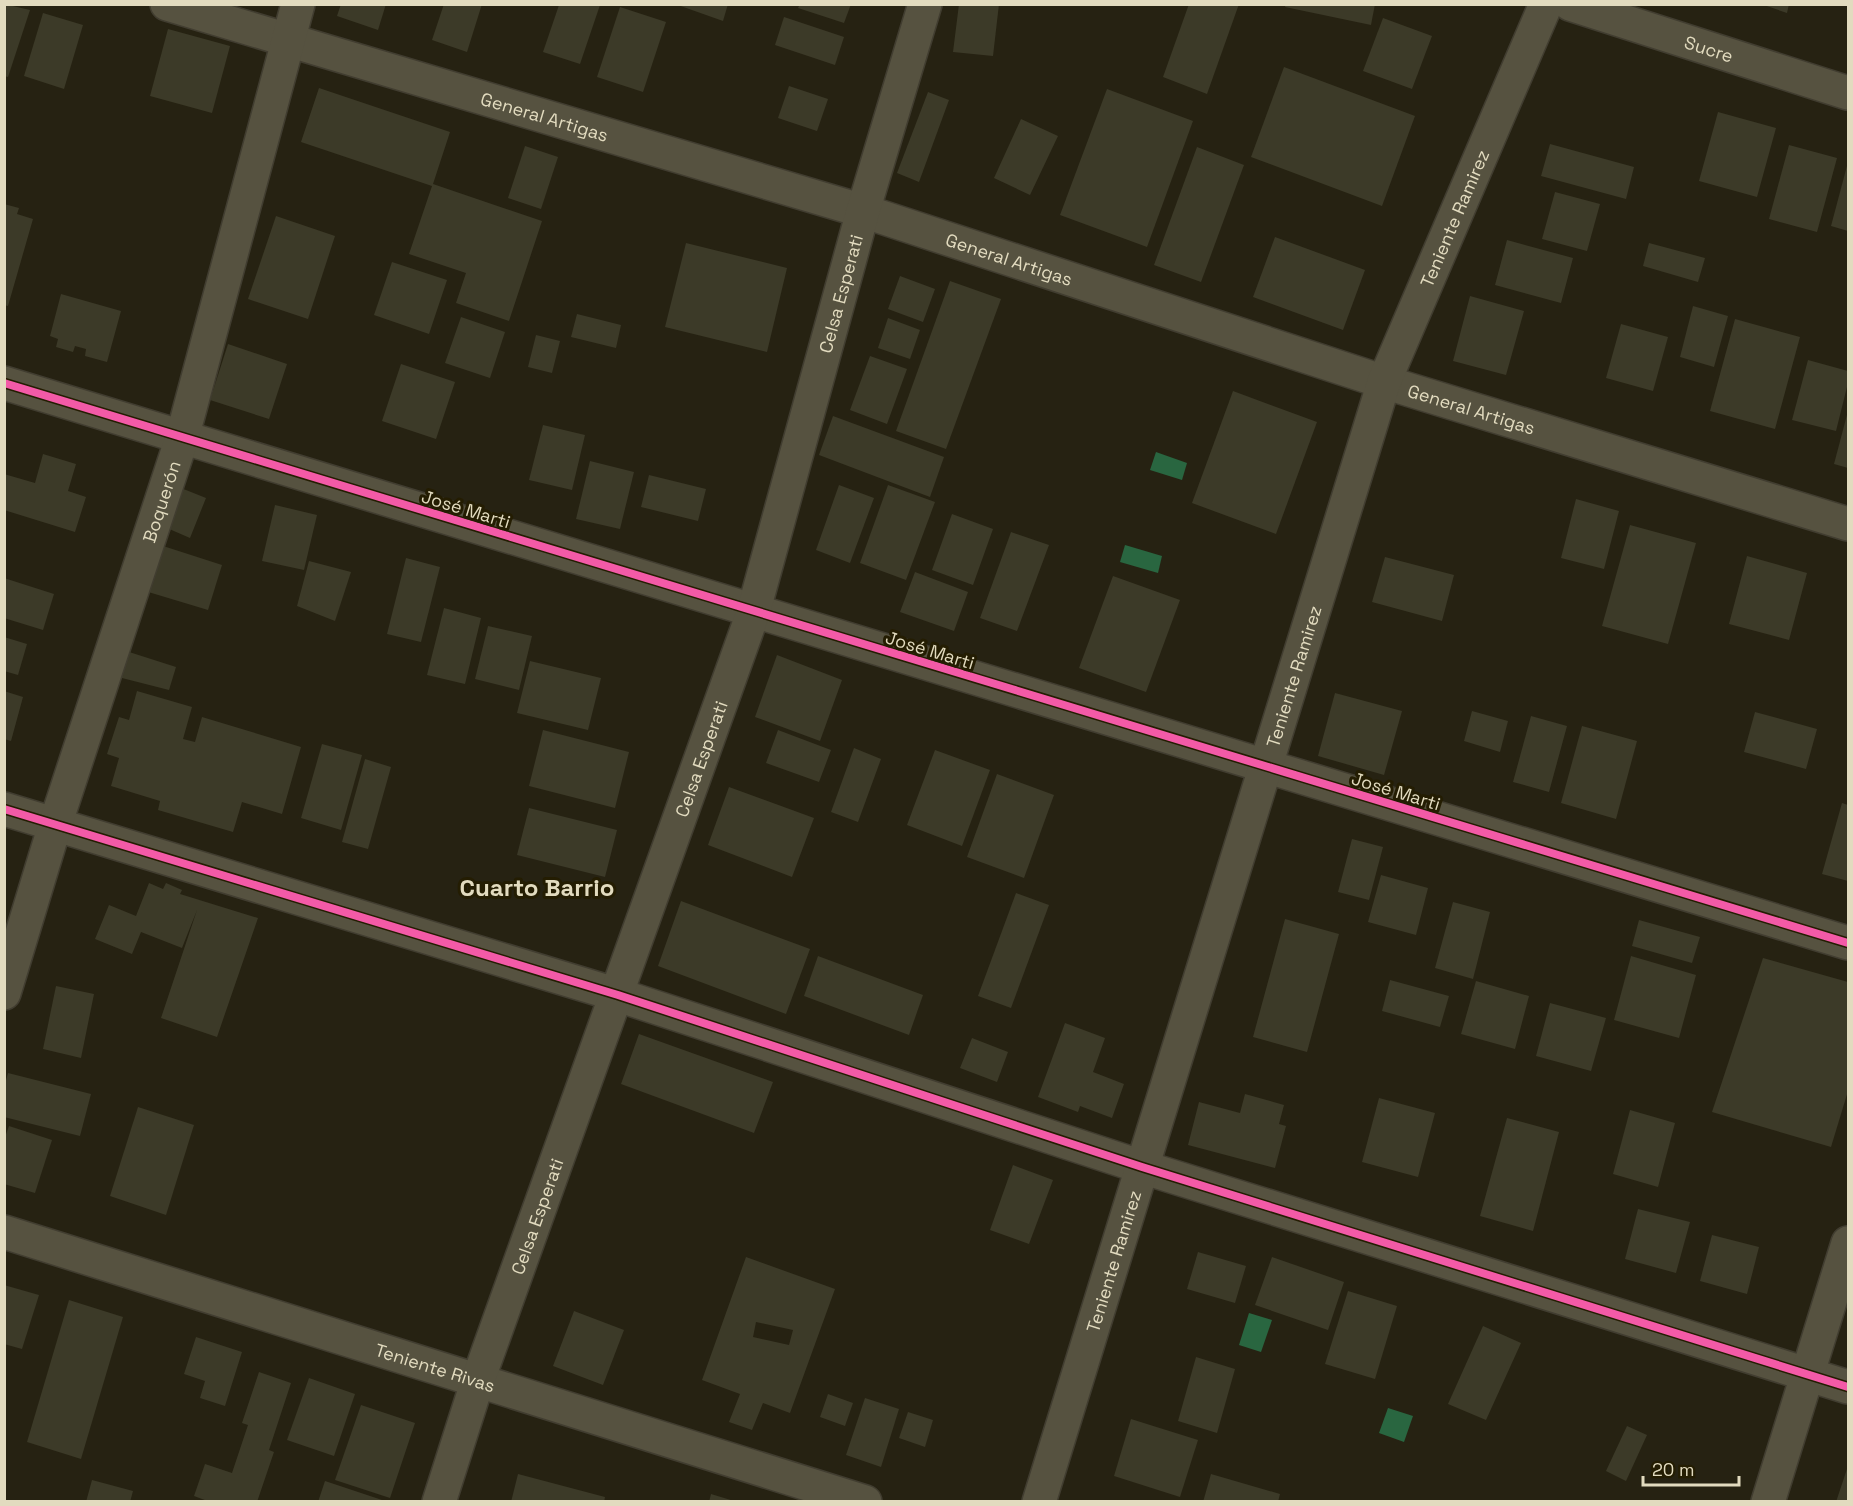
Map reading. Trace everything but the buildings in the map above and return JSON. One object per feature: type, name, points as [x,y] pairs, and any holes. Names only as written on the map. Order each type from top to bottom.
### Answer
[{"type":"street","name":"General Artigas","points":[[167,4],[863,211],[1384,381],[1848,524]]},
{"type":"street","name":"Boquerón","points":[[4,993],[54,825],[182,438],[298,4]]},
{"type":"street","name":"Celsa Esperati","points":[[439,1502],[478,1380],[753,613],[863,211],[925,4]]},
{"type":"street","name":"Teniente Ramirez","points":[[1039,1502],[1384,381],[1546,4]]},
{"type":"street","name":"Sucre","points":[[1570,4],[1848,93]]},
{"type":"street","name":"José Marti","points":[[4,383],[753,613],[1848,944]]},
{"type":"street","points":[[4,809],[618,994],[1142,1167],[1848,1387]]},
{"type":"street","name":"Teniente Rivas","points":[[4,1232],[865,1502]]},
{"type":"street","points":[[1768,1502],[1848,1243]]},
{"type":"shaded area","points":[[1156,452],[1187,463],[1182,480],[1150,470]]},
{"type":"shaded area","points":[[1125,545],[1162,556],[1158,573],[1120,562]]},
{"type":"shaded area","points":[[1249,1313],[1272,1320],[1261,1352],[1239,1345]]},
{"type":"shaded area","points":[[1388,1408],[1413,1416],[1404,1442],[1379,1433]]},
{"type":"cycle path","points":[[4,383],[1848,943]]},
{"type":"cycle path","points":[[4,809],[618,995],[1142,1167],[1848,1387]]},
{"type":"district","name":"Cuarto Barrio","points":[[537,887]]}]
